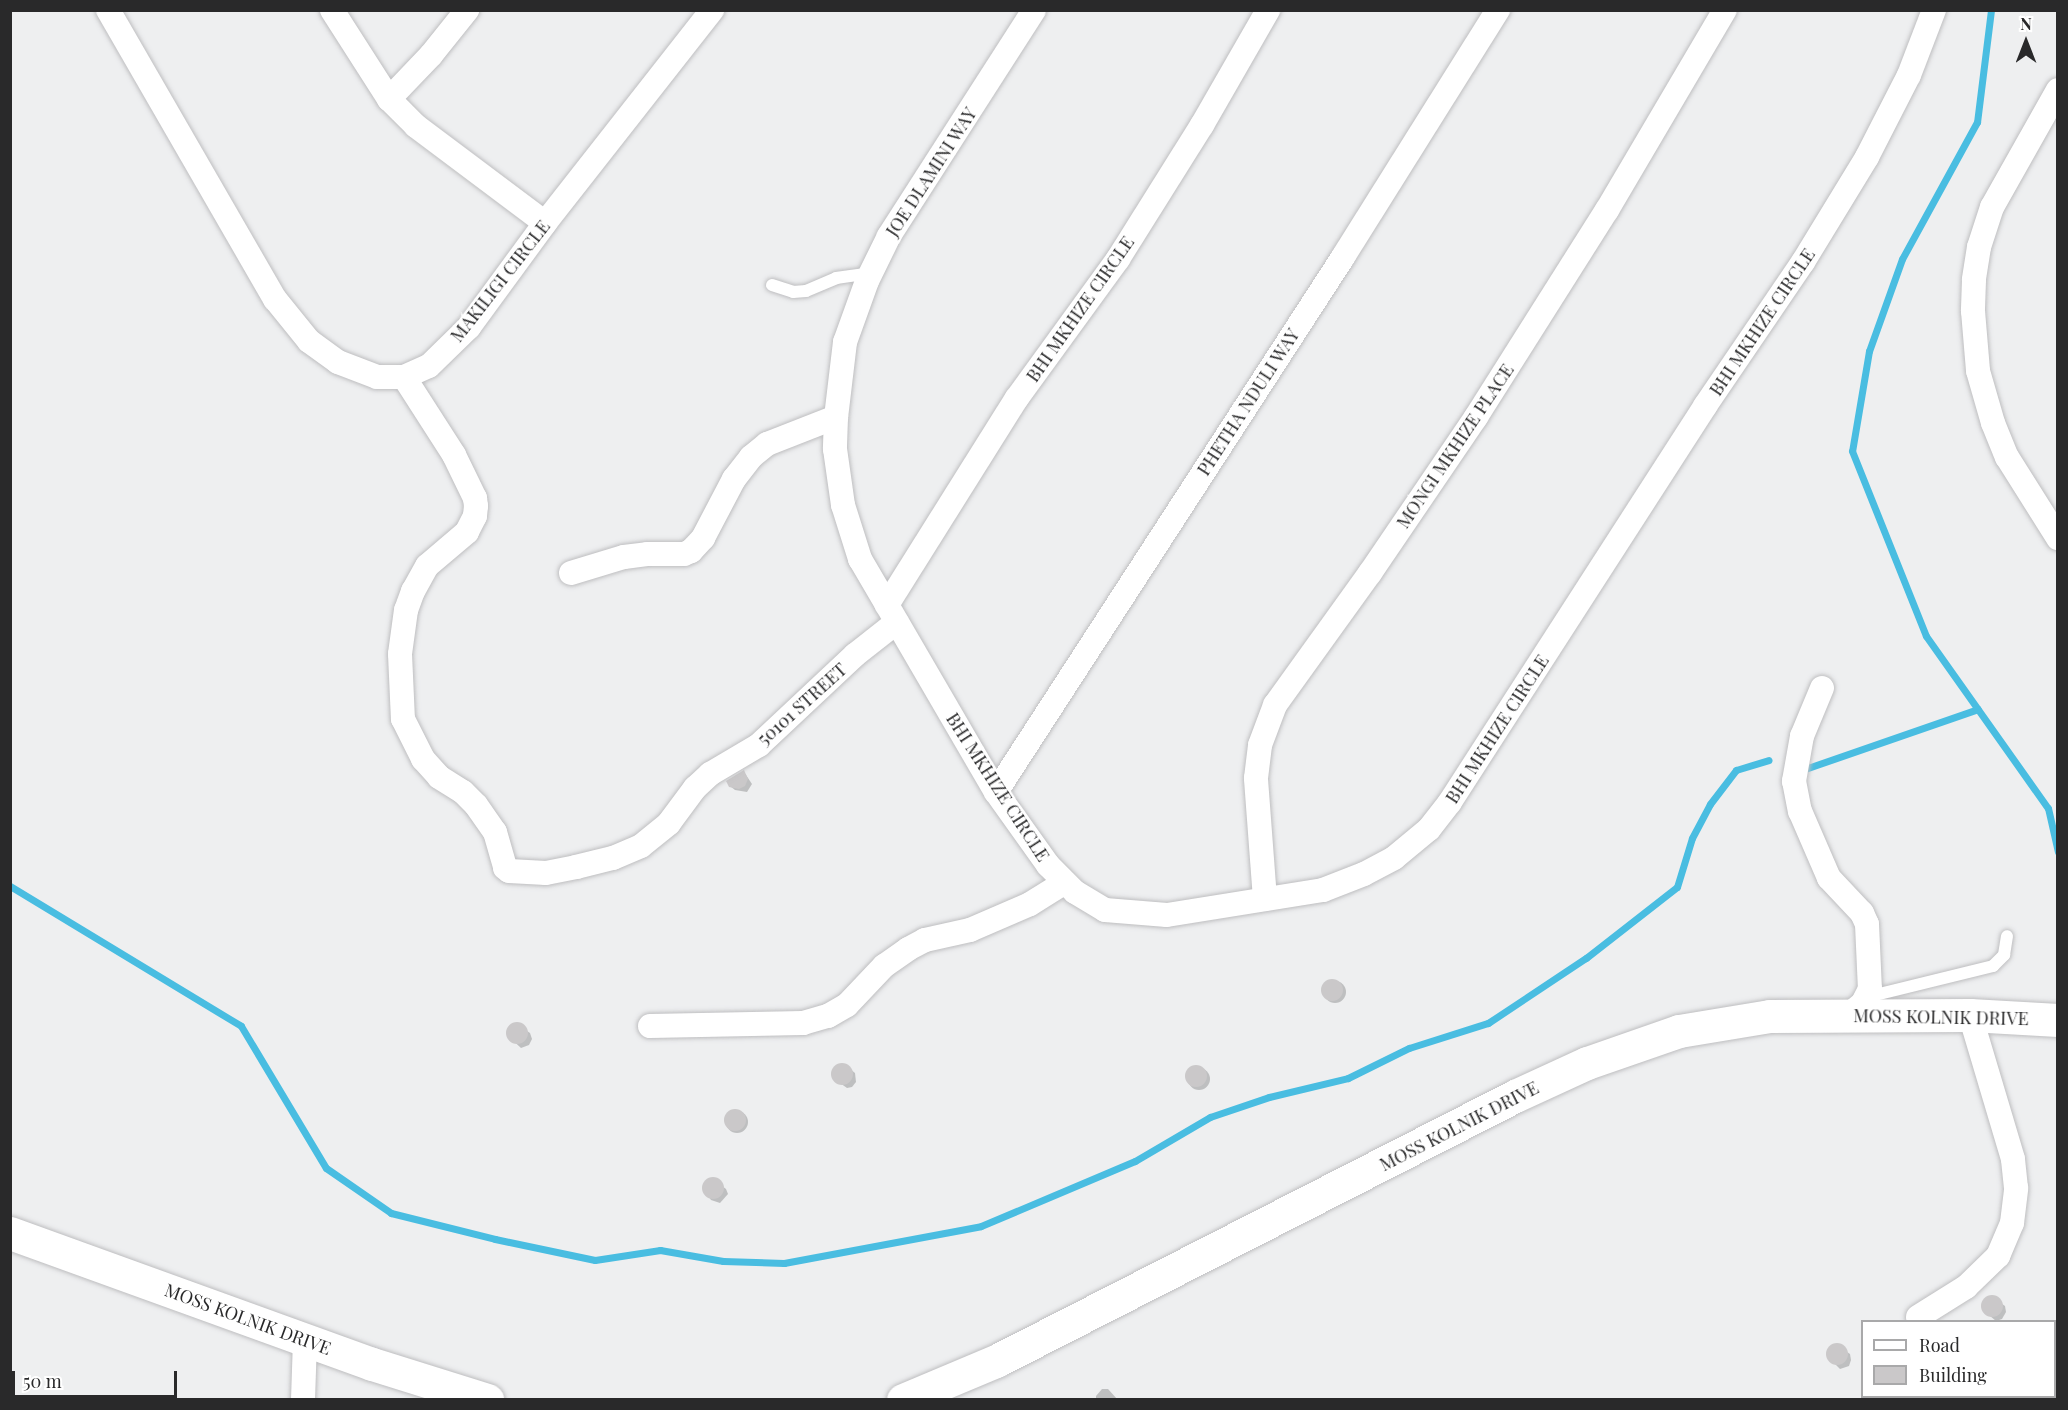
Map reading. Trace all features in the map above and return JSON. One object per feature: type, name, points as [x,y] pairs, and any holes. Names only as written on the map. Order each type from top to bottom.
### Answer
[{"type":"main road","name":"MOSS KOLNIK DRIVE","points":[[903,1400],[996,1361],[1515,1096],[1587,1063],[1679,1031],[1770,1016],[1858,1006],[2058,1020]]},
{"type":"main road","name":"MOSS KOLNIK DRIVE","points":[[10,1233],[372,1364],[487,1400]]},
{"type":"street","name":"MAKILIGI CIRCLE","points":[[108,10],[275,298],[309,340],[338,362],[377,377],[404,377],[429,366],[469,327],[545,223],[712,10]]},
{"type":"street","points":[[332,10],[389,99],[416,126],[545,223]]},
{"type":"street","points":[[389,99],[431,55],[467,10]]},
{"type":"street","name":"JOE DLAMINI WAY","points":[[845,342],[871,273],[889,236],[1034,10]]},
{"type":"street","name":"BHI MKHIZE CIRCLE","points":[[892,614],[1017,398],[1118,259],[1202,125],[1268,10]]},
{"type":"street","name":"PHETHA NDULI WAY","points":[[996,792],[1343,256],[1498,10]]},
{"type":"street","name":"MONGI MKHIZE PLACE","points":[[1265,899],[1256,778],[1260,745],[1275,705],[1370,573],[1476,417],[1607,210],[1725,10]]},
{"type":"street","name":"BHI MKHIZE CIRCLE","points":[[845,342],[836,417],[835,449],[843,505],[860,559],[996,792],[1063,883],[1105,910],[1167,915],[1323,890],[1364,874],[1394,858],[1429,829],[1450,802],[1705,406],[1803,262],[1861,167],[1910,75],[1934,10]]},
{"type":"street","points":[[2058,90],[1992,207],[1979,247],[1973,301],[1978,370],[1993,423],[2007,458],[2058,538]]},
{"type":"street","name":"50101 STREET","points":[[404,377],[454,455],[475,498],[476,506],[475,516],[466,532],[426,566],[406,610],[400,654],[403,719],[410,738],[423,759],[439,777],[463,792],[476,805],[495,832],[505,868],[521,873],[546,873],[613,858],[641,846],[669,823],[695,788],[710,774],[759,745],[855,655],[892,614]]},
{"type":"street","points":[[571,573],[624,557],[647,554],[684,554],[691,551],[703,538],[734,479],[751,457],[767,444],[836,417]]},
{"type":"street","points":[[1822,688],[1802,736],[1794,781],[1804,822],[1829,878],[1862,913],[1867,924],[1871,981],[1858,1006]]},
{"type":"street","points":[[650,1026],[803,1023],[828,1016],[847,1005],[884,966],[908,949],[926,940],[986,924],[1030,904],[1063,883]]},
{"type":"street","points":[[1918,1317],[1966,1287],[1998,1256],[2012,1223],[2016,1188],[2013,1159],[1970,1015]]},
{"type":"street","points":[[303,1400],[305,1339]]},
{"type":"lane","points":[[772,285],[793,292],[806,291],[836,278],[871,273]]},
{"type":"lane","points":[[1858,1006],[1993,966],[2004,955],[2007,936]]},
{"type":"building","points":[[744,770],[748,779],[745,786],[739,789],[729,787],[726,781]]},
{"type":"building","points":[[1332,979],[1340,982],[1343,990],[1340,998],[1332,1001],[1324,998],[1321,990],[1324,982]]},
{"type":"building","points":[[517,1022],[525,1025],[528,1033],[525,1041],[517,1044],[509,1041],[506,1033],[509,1025]]},
{"type":"building","points":[[842,1063],[850,1066],[853,1074],[850,1082],[842,1085],[834,1082],[831,1074],[834,1066]]},
{"type":"building","points":[[1196,1065],[1204,1068],[1207,1076],[1204,1084],[1196,1087],[1188,1084],[1185,1076],[1188,1068]]},
{"type":"building","points":[[735,1109],[743,1112],[746,1120],[743,1128],[735,1131],[727,1128],[724,1120],[727,1112]]},
{"type":"building","points":[[713,1177],[721,1180],[724,1188],[721,1196],[713,1199],[705,1196],[702,1188],[705,1180]]},
{"type":"building","points":[[1992,1295],[2000,1298],[2003,1306],[2000,1314],[1992,1317],[1984,1314],[1981,1306],[1984,1298]]},
{"type":"building","points":[[1837,1343],[1845,1346],[1848,1354],[1845,1362],[1837,1365],[1829,1362],[1826,1354],[1829,1346]]},
{"type":"waterway","points":[[1991,10],[1977,122],[1902,259],[1869,351],[1852,451],[1926,636],[2048,808],[2058,852]]},
{"type":"waterway","points":[[1802,770],[1978,709]]},
{"type":"waterway","points":[[10,886],[241,1026],[326,1168],[391,1213],[495,1239],[595,1260],[660,1250],[723,1261],[784,1263],[981,1226],[1135,1161],[1210,1117],[1269,1097],[1348,1078],[1409,1048],[1488,1023],[1586,958],[1677,887],[1692,838],[1710,804],[1736,770],[1769,760]]}]
